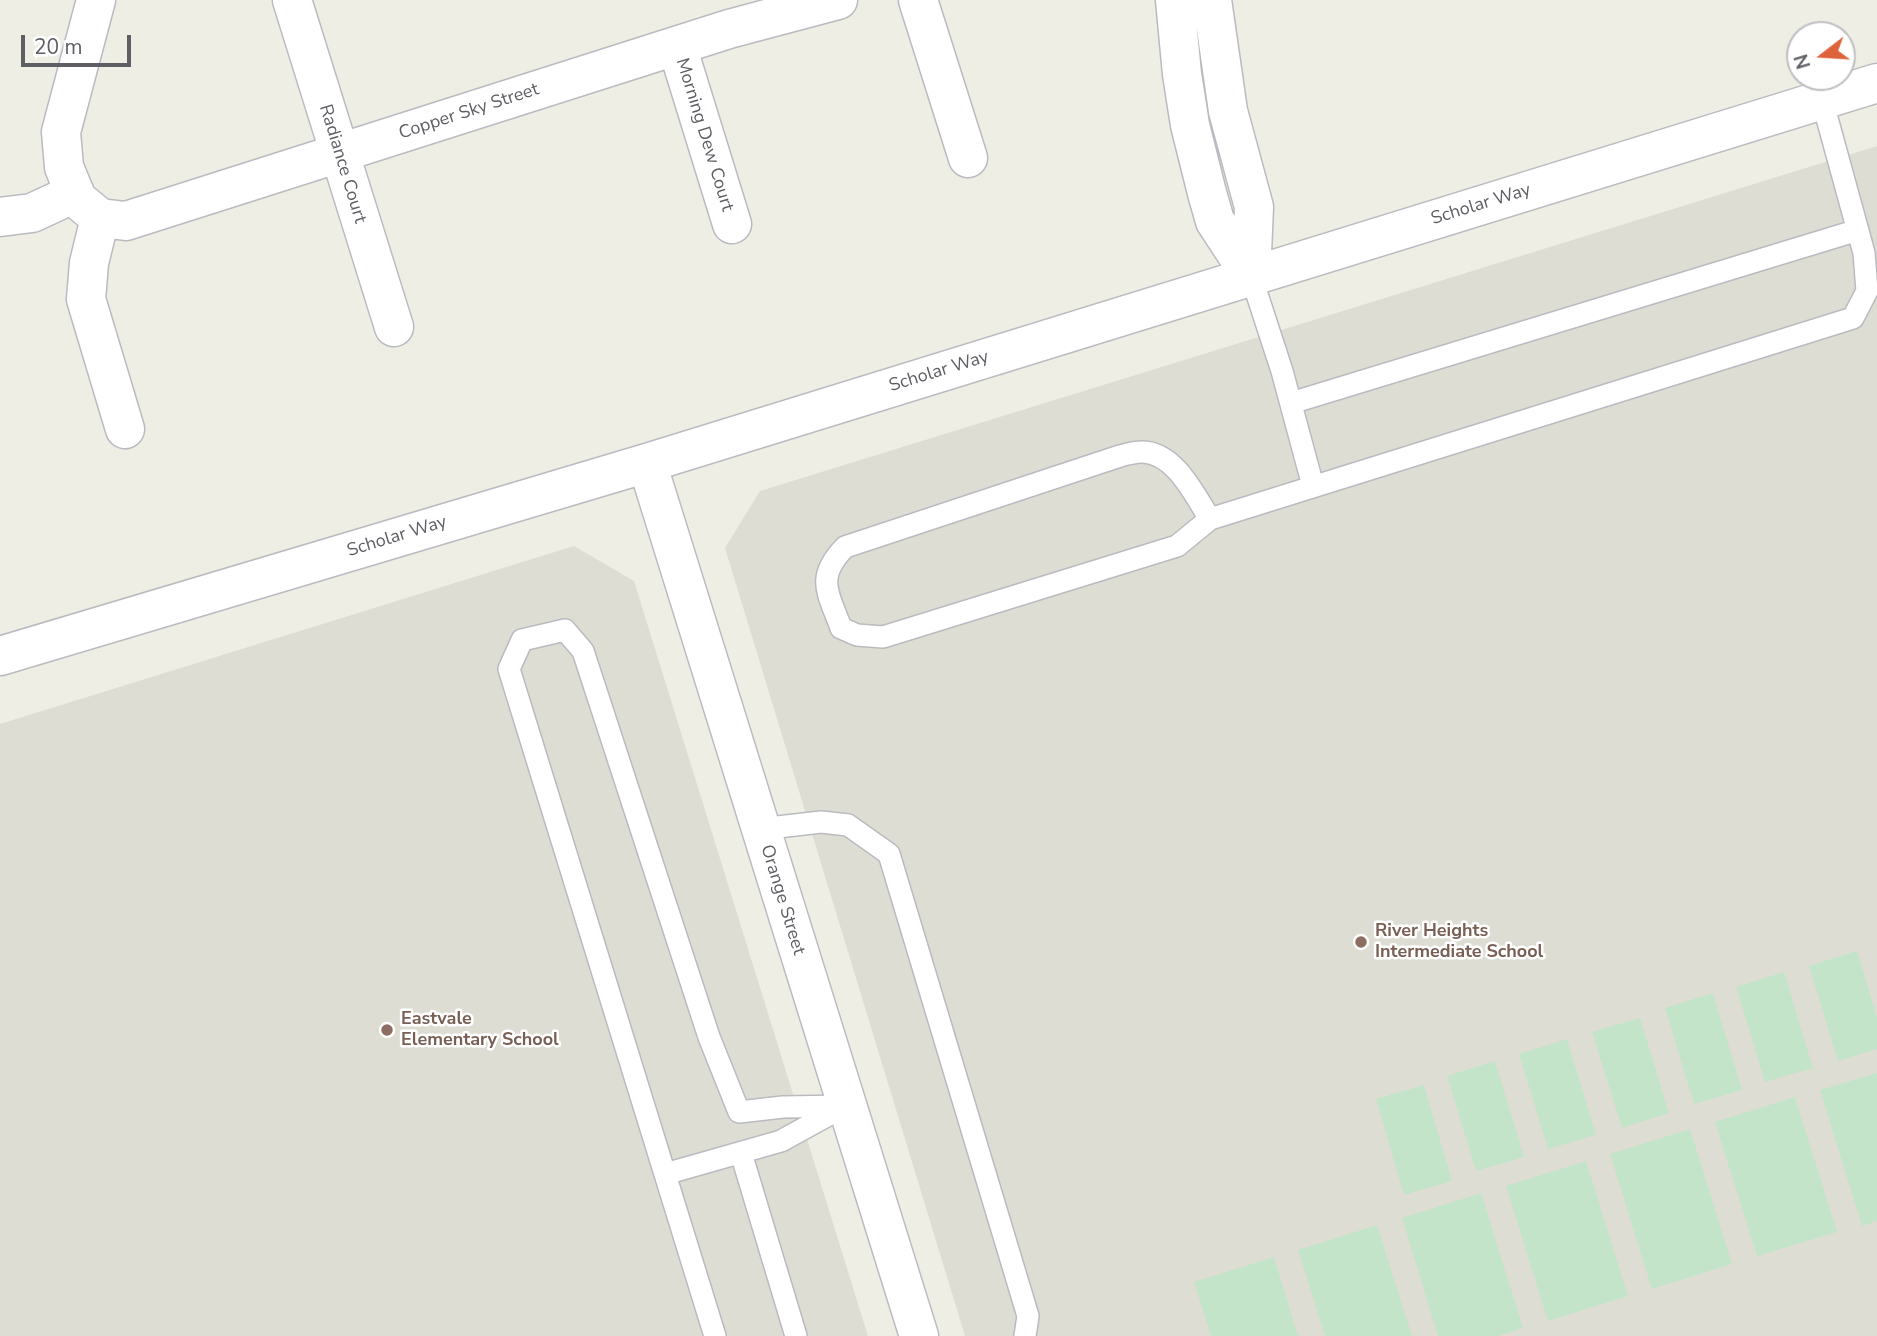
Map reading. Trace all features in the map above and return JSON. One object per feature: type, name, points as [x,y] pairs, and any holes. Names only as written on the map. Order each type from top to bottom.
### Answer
[{"type":"street","points":[[96,0],[61,132],[64,167],[87,206],[89,263],[86,299],[125,429]]},
{"type":"street","name":"Radiance Court","points":[[292,0],[394,327]]},
{"type":"street","name":"Copper Sky Street","points":[[87,206],[126,221],[677,46],[747,11],[838,0]]},
{"type":"street","points":[[918,0],[968,158]]},
{"type":"street","points":[[1175,0],[1188,112],[1207,193],[1215,221],[1251,276]]},
{"type":"street","points":[[1212,0],[1228,111],[1254,207],[1251,276]]},
{"type":"street","name":"Morning Dew Court","points":[[677,46],[732,224]]},
{"type":"street","name":"Scholar Way","points":[[0,656],[648,463],[1877,83]]},
{"type":"street","points":[[0,217],[87,206]]},
{"type":"street","name":"Orange Street","points":[[648,463],[845,1106],[919,1336]]},
{"type":"lane","points":[[1210,519],[1186,479],[1163,458],[1144,452],[1120,456],[845,547],[832,560],[825,580],[841,628],[857,635],[883,637],[1177,546],[1210,519],[1853,318],[1867,291],[1864,253],[1822,100]]},
{"type":"lane","points":[[1291,403],[1858,230]]},
{"type":"lane","points":[[1251,276],[1291,403],[1313,486]]},
{"type":"lane","points":[[715,1336],[509,670],[522,640],[565,630],[583,650],[709,1037],[738,1112],[783,1107],[845,1106]]},
{"type":"lane","points":[[760,829],[821,822],[848,825],[889,854],[1028,1316],[1025,1336]]},
{"type":"lane","points":[[665,1174],[781,1141],[845,1106]]},
{"type":"lane","points":[[741,1153],[796,1336]]},
{"type":"shaded area","name":"River Heights Intermediate School","points":[[1877,146],[1877,1336],[965,1336],[725,548],[760,491]]},
{"type":"shaded area","name":"Eastvale Elementary School","points":[[574,546],[634,581],[868,1336],[0,1336],[0,724]]},
{"type":"green space","points":[[1857,951],[1877,1017],[1877,1049],[1838,1061],[1809,966]]},
{"type":"green space","points":[[1784,972],[1813,1068],[1765,1082],[1736,987]]},
{"type":"green space","points":[[1713,993],[1742,1090],[1694,1104],[1665,1008]]},
{"type":"green space","points":[[1640,1018],[1669,1113],[1622,1128],[1592,1032]]},
{"type":"green space","points":[[1567,1039],[1596,1135],[1548,1149],[1519,1054]]},
{"type":"green space","points":[[1495,1061],[1524,1157],[1476,1171],[1447,1076]]},
{"type":"green space","points":[[1877,1073],[1877,1221],[1862,1226],[1820,1090]]},
{"type":"green space","points":[[1424,1085],[1452,1181],[1404,1195],[1376,1099]]},
{"type":"green space","points":[[1795,1097],[1837,1232],[1757,1256],[1715,1122]]},
{"type":"green space","points":[[1690,1129],[1732,1264],[1652,1289],[1610,1154]]},
{"type":"green space","points":[[1586,1161],[1628,1296],[1548,1321],[1506,1186]]},
{"type":"green space","points":[[1481,1193],[1523,1328],[1498,1336],[1438,1336],[1402,1218]]},
{"type":"green space","points":[[1377,1225],[1412,1336],[1325,1336],[1298,1250]]},
{"type":"green space","points":[[1274,1257],[1298,1336],[1211,1336],[1194,1282]]},
{"type":"place","name":"River Heights Intermediate School","points":[[1361,942]]},
{"type":"place","name":"Eastvale Elementary School","points":[[387,1030]]}]
